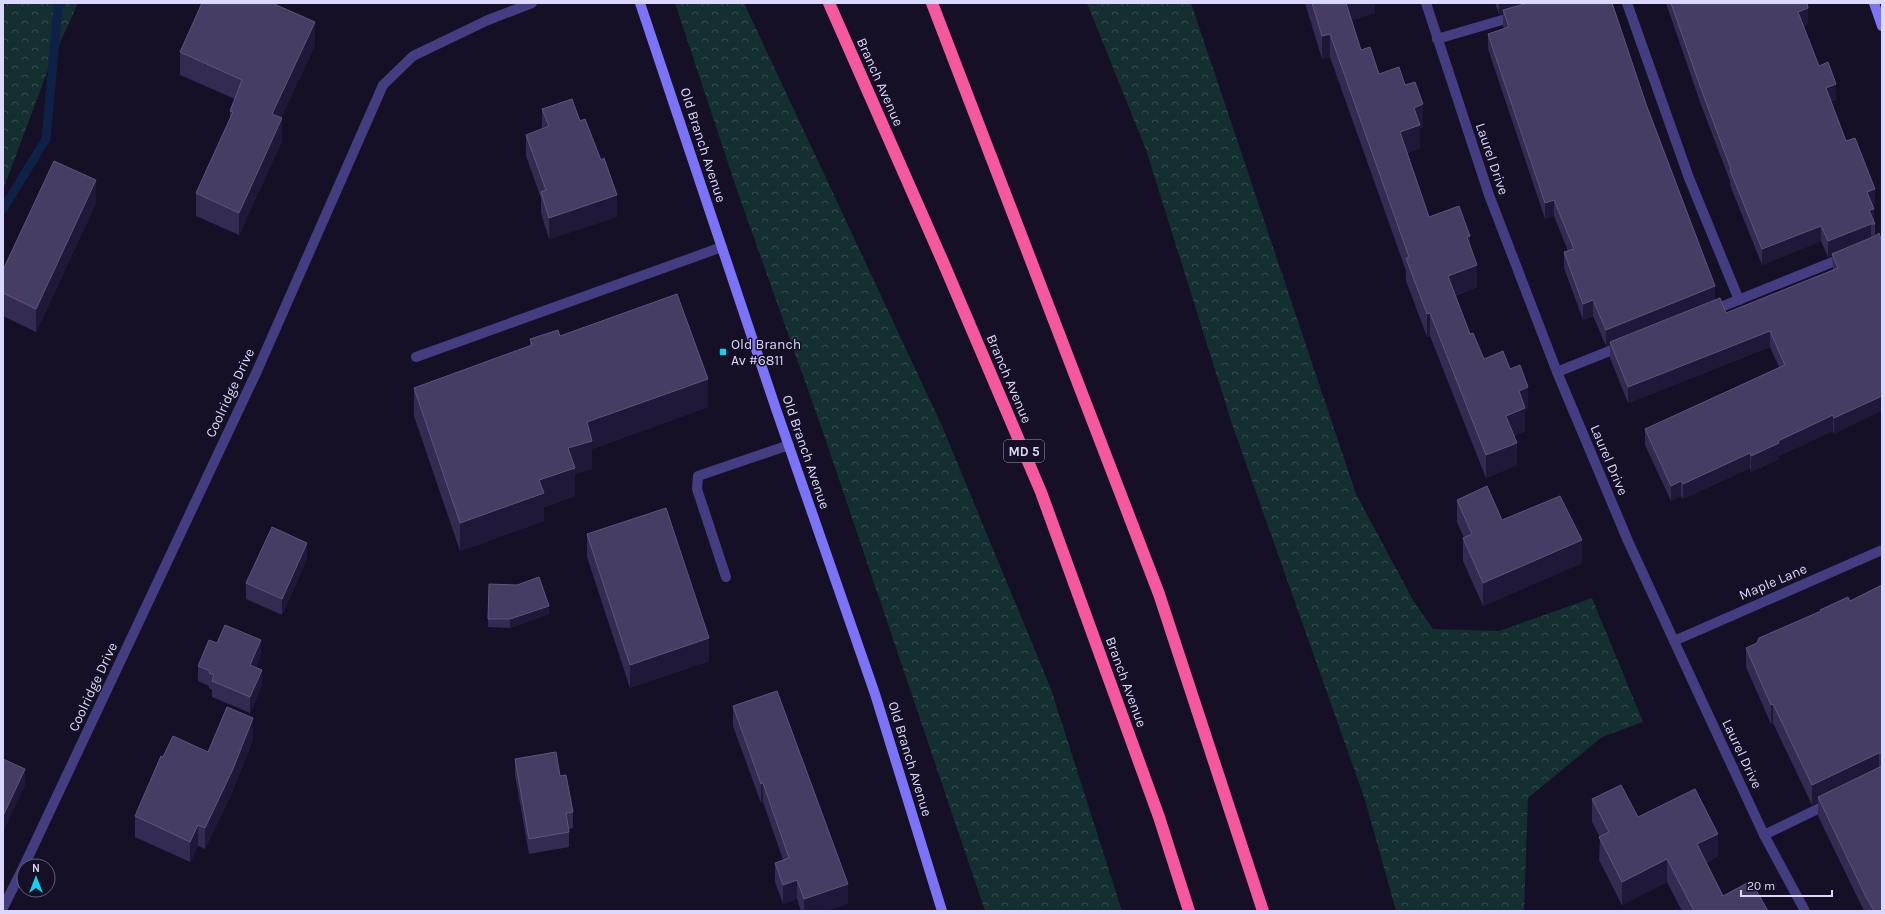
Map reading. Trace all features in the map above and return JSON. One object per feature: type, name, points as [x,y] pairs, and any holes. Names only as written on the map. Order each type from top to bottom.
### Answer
[{"type":"highway","name":"Branch Avenue","points":[[829,3],[946,269],[1041,492],[1159,817],[1189,911]]},
{"type":"highway","points":[[932,3],[1159,594],[1263,911]]},
{"type":"main road","name":"Old Branch Avenue","points":[[640,3],[789,445],[875,694],[942,911]]},
{"type":"main road","points":[[1874,3],[1882,26]]},
{"type":"street","name":"Coolridge Drive","points":[[28,858],[256,371],[383,85],[413,56],[488,20],[532,3]]},
{"type":"street","name":"Laurel Drive","points":[[1426,3],[1489,195],[1556,372],[1628,541],[1764,835],[1805,911]]},
{"type":"street","points":[[1627,3],[1689,178],[1738,300]]},
{"type":"street","points":[[1437,39],[1522,14]]},
{"type":"street","points":[[416,357],[722,247]]},
{"type":"street","points":[[1702,314],[1852,254]]},
{"type":"street","points":[[1556,372],[1628,344]]},
{"type":"street","points":[[726,578],[697,489],[698,476],[789,445]]},
{"type":"street","name":"Maple Lane","points":[[1674,640],[1882,550]]},
{"type":"street","points":[[1764,835],[1840,798]]},
{"type":"street","name":"Coolridge Drive","points":[[3,908],[16,882]]},
{"type":"green space","points":[[3,3],[78,3],[49,67],[3,190]]},
{"type":"green space","points":[[675,3],[744,3],[942,426],[1051,689],[1122,911],[985,911],[824,435],[738,193]]},
{"type":"green space","points":[[1087,3],[1191,3],[1356,494],[1414,602],[1433,629],[1499,631],[1592,598],[1643,722],[1602,737],[1528,798],[1524,911],[1396,911],[1365,800],[1233,427],[1146,150]]},
{"type":"building","points":[[202,3],[272,3],[315,22],[272,114],[282,118],[239,213],[196,193],[233,112],[230,111],[242,80],[180,52]]},
{"type":"building","points":[[1312,3],[1346,3],[1361,50],[1370,47],[1379,74],[1399,67],[1405,85],[1415,82],[1423,104],[1414,108],[1420,125],[1400,132],[1429,217],[1459,206],[1470,236],[1467,237],[1477,265],[1448,276],[1470,334],[1473,333],[1484,359],[1503,351],[1510,369],[1520,365],[1528,387],[1519,391],[1525,408],[1506,416],[1517,443],[1486,455],[1430,313],[1427,314],[1406,258],[1409,257],[1330,34],[1322,36]]},
{"type":"building","points":[[1528,3],[1612,3],[1646,104],[1715,286],[1606,330],[1593,300],[1583,304],[1564,252],[1574,249],[1554,200],[1545,203],[1488,34],[1509,27],[1503,10]]},
{"type":"building","points":[[1671,3],[1807,3],[1808,8],[1798,12],[1819,66],[1828,62],[1836,84],[1826,88],[1846,141],[1855,138],[1875,189],[1867,192],[1874,209],[1869,210],[1875,224],[1871,224],[1828,241],[1821,226],[1762,249],[1730,170],[1731,169]]},
{"type":"building","points":[[572,99],[580,121],[585,119],[601,160],[604,158],[617,195],[549,218],[541,192],[546,190],[526,135],[549,126],[542,109]]},
{"type":"building","points":[[54,161],[96,180],[36,309],[3,293],[3,270]]},
{"type":"building","points":[[1879,233],[1882,242],[1882,396],[1834,418],[1833,415],[1778,441],[1779,443],[1751,456],[1750,453],[1683,484],[1681,481],[1671,486],[1645,429],[1785,365],[1770,331],[1628,387],[1610,342],[1720,298],[1726,313],[1838,268],[1832,254]]},
{"type":"building","points":[[677,294],[708,379],[587,422],[592,441],[568,448],[575,468],[539,480],[544,493],[460,523],[414,388],[532,345],[530,339],[558,330],[560,336]]},
{"type":"building","points":[[1487,486],[1502,520],[1560,496],[1582,540],[1483,583],[1463,538],[1472,534],[1457,500]]},
{"type":"building","points":[[666,508],[709,638],[630,665],[587,534]]},
{"type":"building","points":[[272,527],[307,543],[282,599],[246,583]]},
{"type":"building","points":[[539,577],[549,606],[510,619],[488,619],[489,584],[517,585]]},
{"type":"building","points":[[1882,585],[1882,753],[1879,753],[1812,785],[1773,704],[1771,705],[1746,648],[1757,643],[1759,638],[1821,611],[1820,610],[1848,597],[1850,601]]},
{"type":"building","points":[[225,625],[261,640],[250,665],[262,670],[250,697],[212,681],[214,675],[209,673],[210,671],[198,666],[209,640],[217,643]]},
{"type":"building","points":[[777,691],[848,884],[804,899],[797,880],[783,885],[775,863],[789,858],[763,783],[761,784],[733,706]]},
{"type":"building","points":[[227,707],[253,718],[233,769],[205,828],[198,825],[190,842],[135,816],[161,756],[163,757],[173,736],[208,752]]},
{"type":"building","points":[[556,752],[560,776],[566,775],[573,812],[566,813],[569,832],[529,839],[515,759]]},
{"type":"building","points":[[3,759],[25,769],[3,816]]},
{"type":"building","points":[[1882,766],[1882,911],[1874,911],[1818,797]]},
{"type":"building","points":[[1621,785],[1638,817],[1695,789],[1718,834],[1697,844],[1723,896],[1751,881],[1768,911],[1694,911],[1667,859],[1622,882],[1599,837],[1609,832],[1592,799]]},
{"type":"waterway","points":[[3,209],[46,139],[58,8],[61,3]]},
{"type":"place","name":"Old Branch Av #6811","points":[[723,352]]}]
